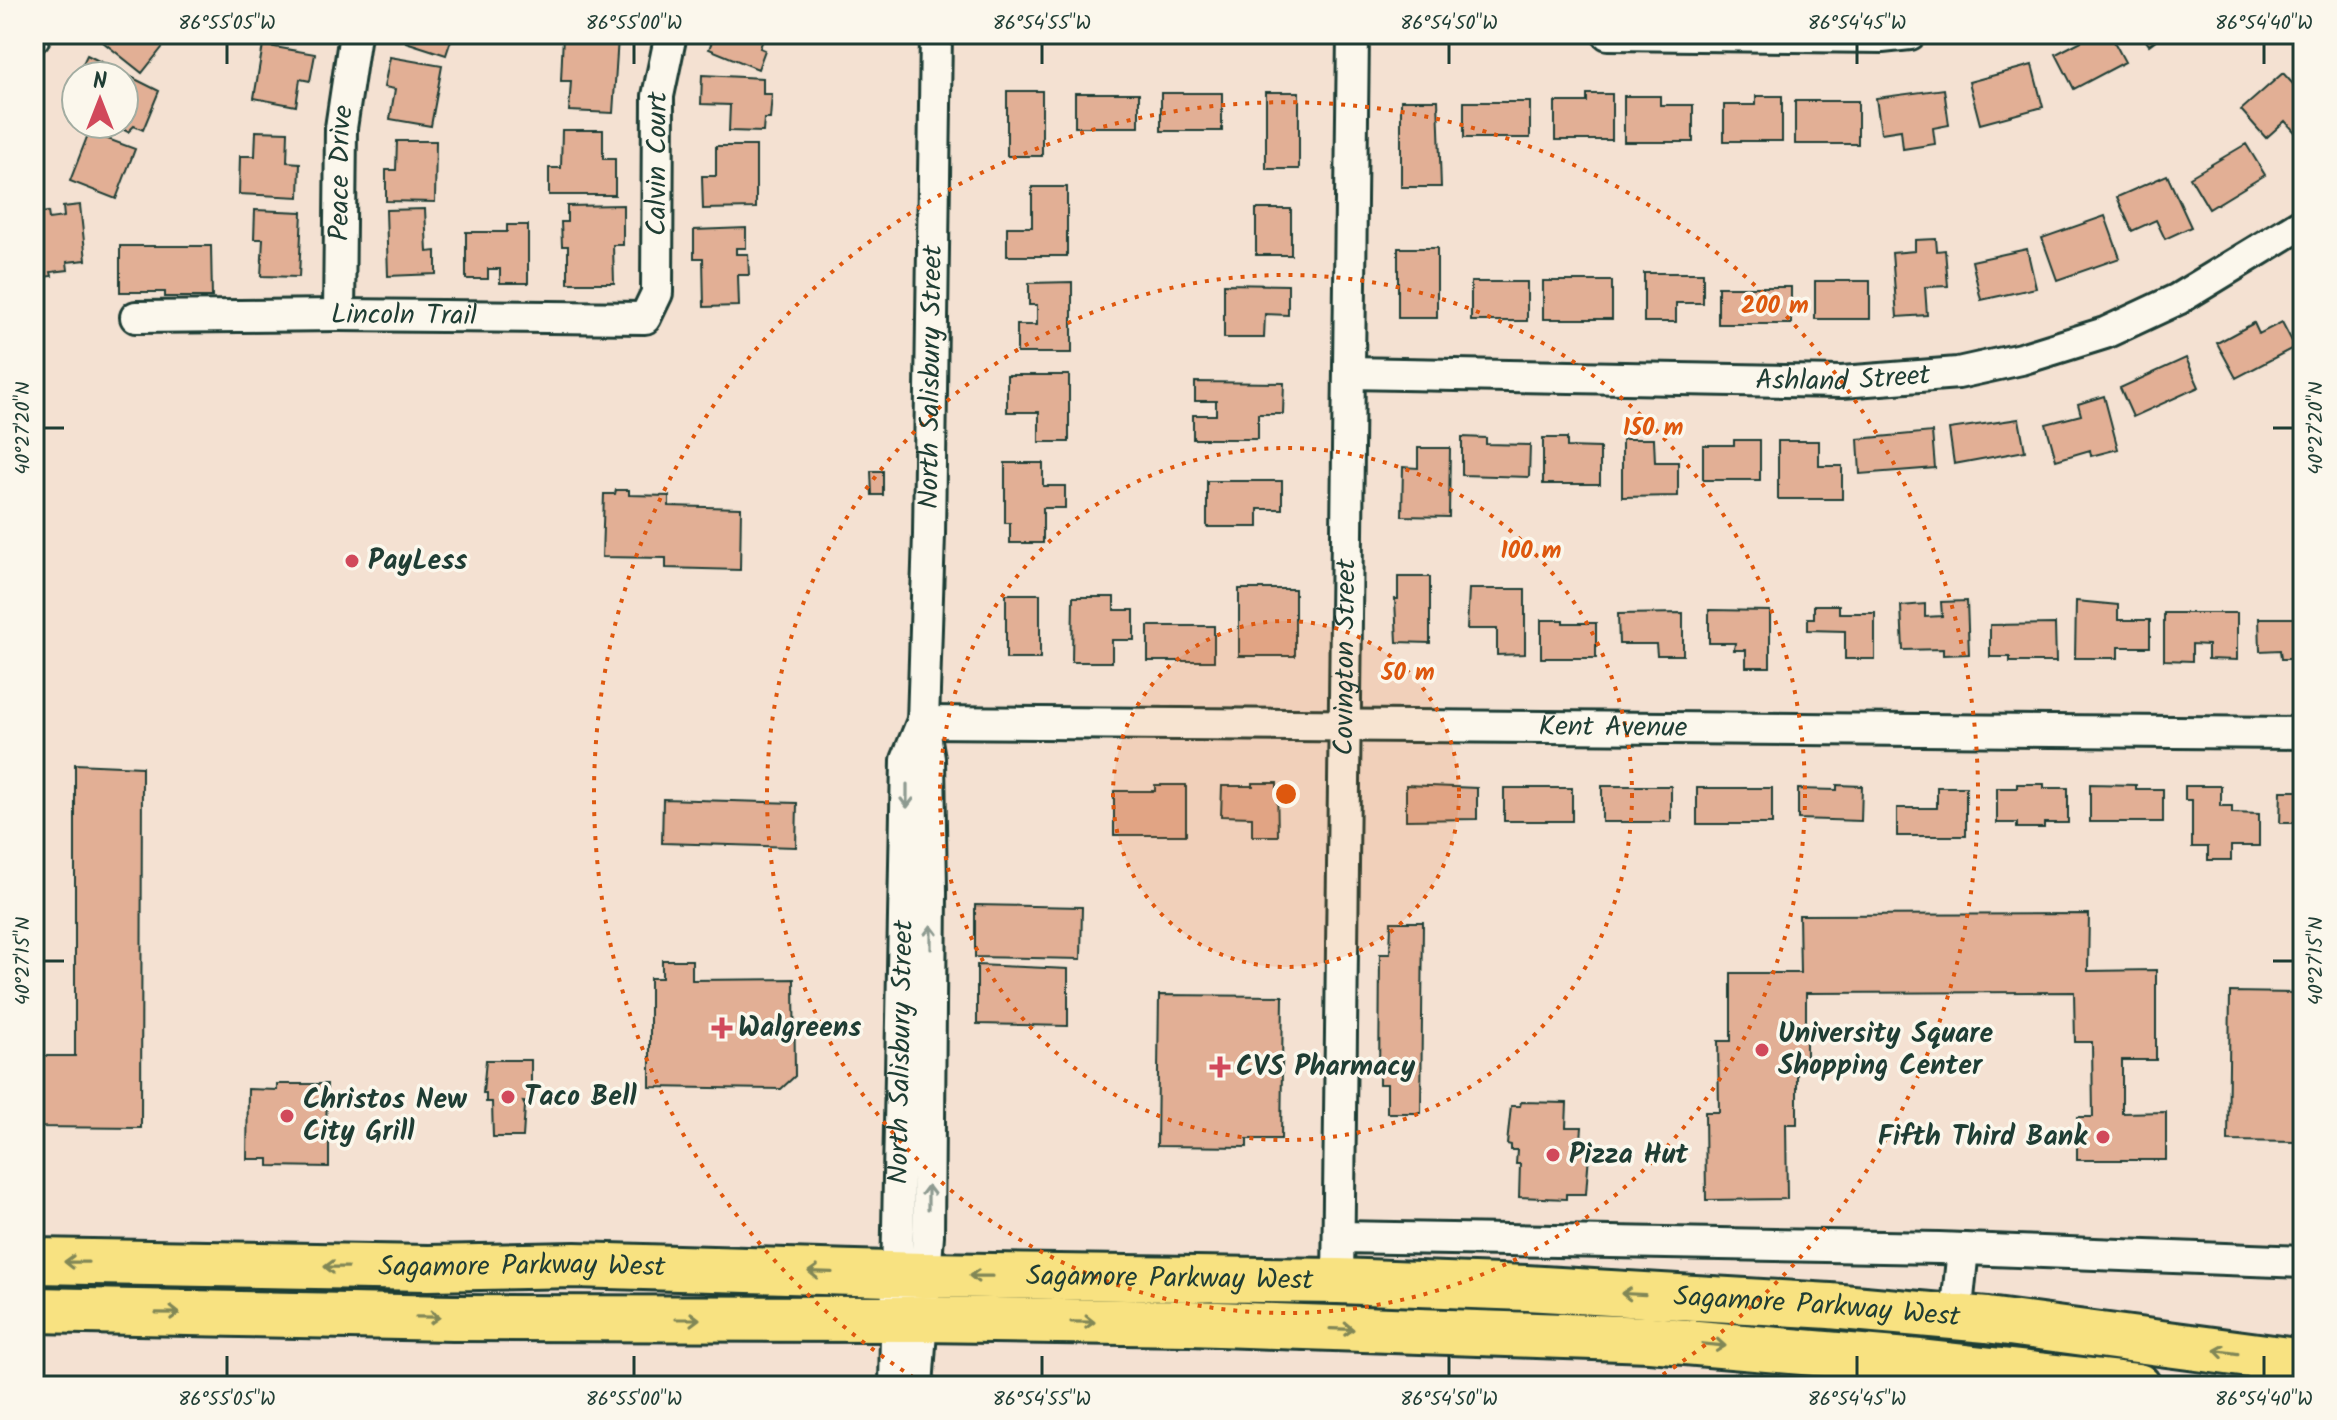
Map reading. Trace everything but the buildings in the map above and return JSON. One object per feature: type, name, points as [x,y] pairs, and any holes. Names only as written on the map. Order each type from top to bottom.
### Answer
[{"type":"highway","name":"Sagamore Parkway West","points":[[34,1261],[428,1268],[575,1265],[1338,1281],[1688,1296],[1987,1320],[2303,1362]]},
{"type":"highway","name":"Sagamore Parkway West","points":[[34,1310],[453,1318],[909,1319],[1204,1324],[1650,1339],[1920,1362],[2138,1386]]},
{"type":"street","name":"Peace Drive","points":[[339,315],[341,128],[355,34]]},
{"type":"street","name":"Calvin Court","points":[[657,293],[658,96],[671,34]]},
{"type":"street","name":"North Salisbury Street","points":[[895,1386],[909,1319],[911,1274],[907,760],[923,722],[929,534],[936,34]]},
{"type":"street","name":"Covington Street","points":[[1338,1281],[1353,34]]},
{"type":"street","points":[[1608,34],[1882,37],[1910,34]]},
{"type":"street","name":"Ashland Street","points":[[1349,373],[1842,382],[1958,373],[2021,359],[2105,333],[2178,299],[2300,232]]},
{"type":"street","name":"Lincoln Trail","points":[[136,317],[645,318],[657,293]]},
{"type":"street","name":"Kent Avenue","points":[[923,722],[2303,733]]},
{"type":"street","points":[[1339,1237],[1963,1249],[2303,1262]]},
{"type":"street","points":[[1956,1318],[1963,1249]]},
{"type":"street","name":"North Salisbury Street","points":[[909,1319],[917,1386]]},
{"type":"place","name":"PayLess","points":[[352,561]]},
{"type":"place","name":"Walgreens","points":[[722,1028]]},
{"type":"place","name":"University Square Shopping Center","points":[[1762,1050]]},
{"type":"place","name":"CVS Pharmacy","points":[[1220,1067]]},
{"type":"place","name":"Taco Bell","points":[[508,1097]]},
{"type":"place","name":"Christos New City Grill","points":[[287,1116]]},
{"type":"place","name":"Fifth Third Bank","points":[[2103,1137]]},
{"type":"place","name":"Pizza Hut","points":[[1553,1155]]}]
